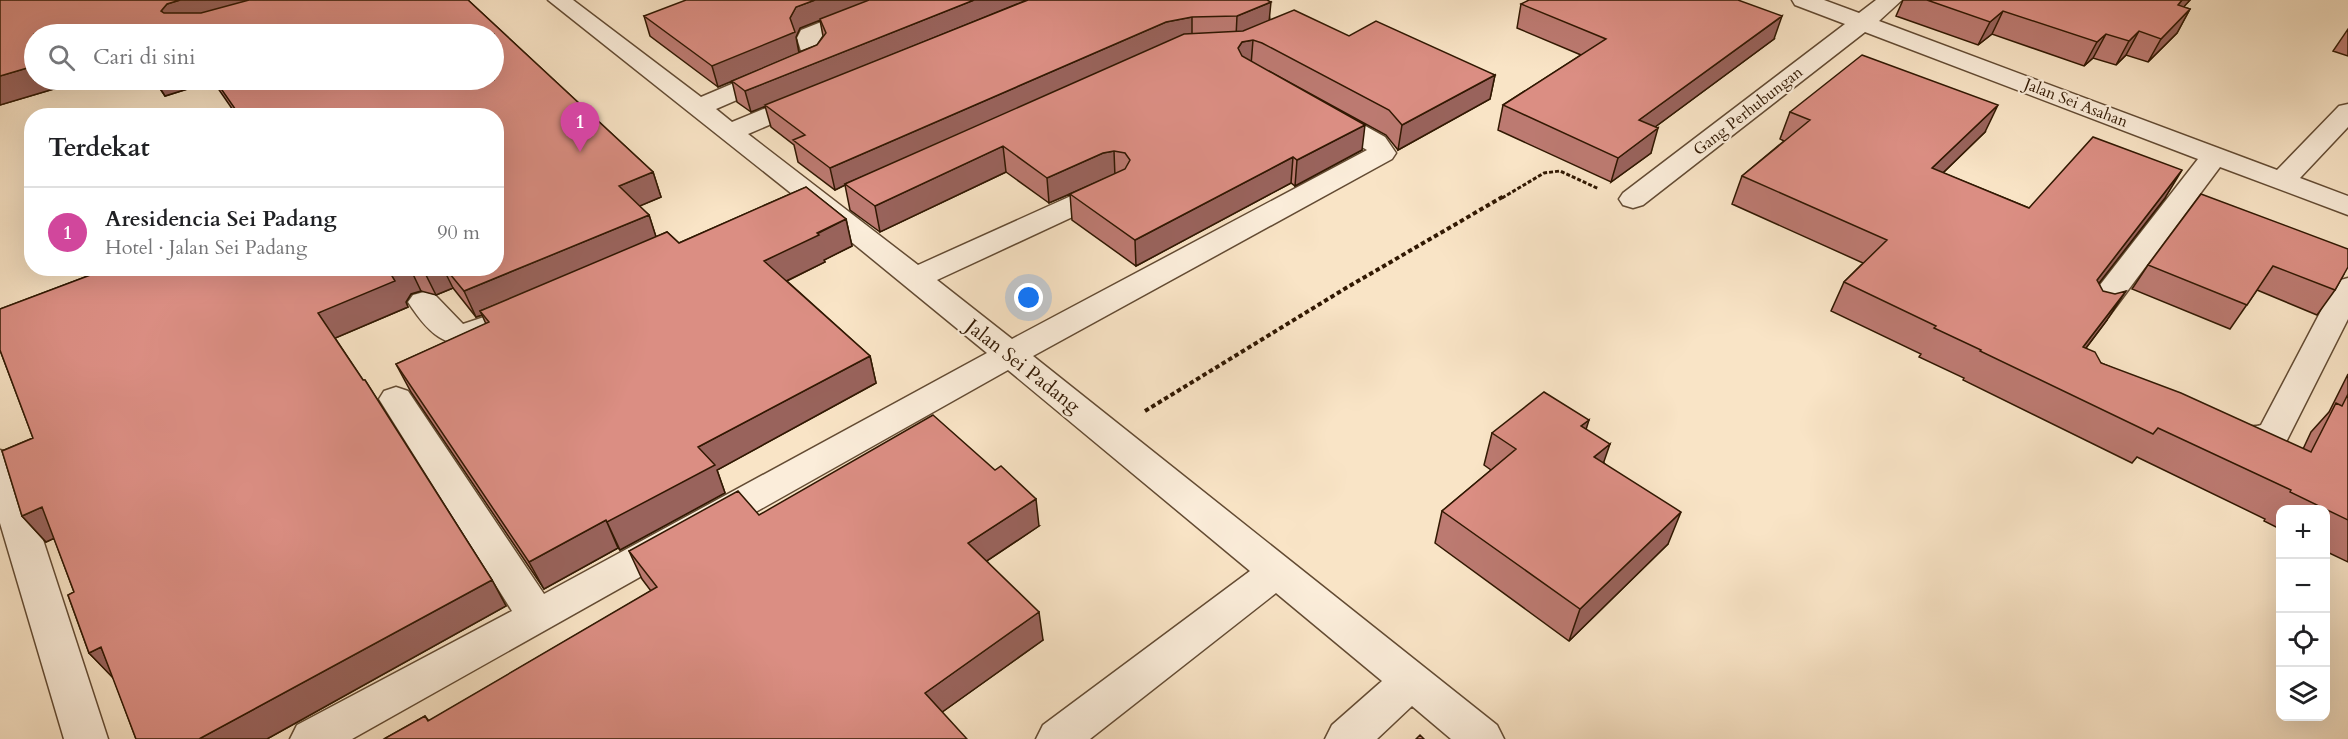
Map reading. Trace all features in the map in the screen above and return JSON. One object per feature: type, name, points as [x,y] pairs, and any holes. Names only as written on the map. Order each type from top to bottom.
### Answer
[{"type":"street","name":"Jalan Sei Padang","points":[[559,0],[730,132],[826,198],[914,279],[1109,434],[1482,739]]},
{"type":"street","points":[[698,108],[811,59],[816,53],[808,38],[809,35],[897,0]]},
{"type":"street","name":"Jalan Sei Asahan","points":[[1803,0],[2348,206]]},
{"type":"street","name":"Gang Perhubungan","points":[[1633,200],[1891,0]]},
{"type":"street","points":[[730,132],[825,92]]},
{"type":"street","points":[[312,739],[537,617],[1008,355],[1382,153],[1376,142],[1303,102]]},
{"type":"street","points":[[2282,181],[2348,112]]},
{"type":"street","points":[[2097,310],[2215,155]]},
{"type":"street","points":[[914,279],[1115,186]]},
{"type":"street","points":[[771,205],[826,198]]},
{"type":"street","points":[[2204,424],[2236,437],[2251,440],[2264,439],[2274,433],[2348,288]]},
{"type":"street","points":[[424,302],[450,333],[462,336],[530,309]]},
{"type":"street","points":[[396,399],[537,617]]},
{"type":"street","points":[[0,463],[86,739]]},
{"type":"street","points":[[1058,739],[1276,572]]},
{"type":"street","points":[[1347,739],[1411,681]]},
{"type":"path","points":[[1109,434],[1227,360],[1544,173],[1560,171],[1618,199],[1633,200]]},
{"type":"building","points":[[0,0],[180,0],[167,4],[161,11],[164,13],[201,13],[249,0],[468,0],[494,24],[24,24],[24,69],[0,76]]},
{"type":"building","points":[[686,0],[815,0],[796,7],[790,18],[795,32],[712,66],[644,16]]},
{"type":"building","points":[[869,0],[974,0],[745,91],[732,81],[817,45],[826,33],[820,19]]},
{"type":"building","points":[[1028,0],[1267,0],[1271,2],[1237,16],[1192,17],[1166,22],[830,168],[793,140],[805,135],[765,105]]},
{"type":"building","points":[[1529,0],[1738,0],[1782,16],[1639,120],[1658,128],[1618,158],[1503,105],[1606,39],[1521,4]]},
{"type":"building","points":[[1927,0],[2182,0],[2178,5],[2190,9],[2161,39],[2139,31],[2129,41],[2106,34],[2097,42],[2003,11],[1990,22]]},
{"type":"building","points":[[1294,10],[1349,36],[1376,21],[1495,75],[1402,125],[1389,110],[1262,43],[1253,40],[1242,42],[1238,48],[1242,56],[1365,125],[1297,160],[1293,157],[1135,240],[1070,194],[1125,169],[1130,160],[1125,153],[1114,151],[1103,153],[1047,178],[1003,146],[875,206],[845,184],[1184,34],[1243,31]]},
{"type":"building","points":[[504,33],[653,172],[619,186],[649,215],[504,275],[504,108],[234,108],[222,90],[504,90]]},
{"type":"building","points":[[1862,55],[1998,105],[1932,168],[2029,208],[2093,137],[2182,170],[2097,280],[2103,291],[2115,294],[2126,291],[2083,347],[2095,352],[2101,363],[2181,393],[2311,452],[2336,403],[2342,406],[2348,394],[2348,520],[2330,511],[2330,505],[2317,505],[2290,492],[2291,490],[2158,428],[2153,434],[1980,351],[1934,328],[1936,326],[1844,282],[1887,240],[1742,176],[1810,120],[1790,112]]},
{"type":"building","points":[[806,187],[846,219],[817,233],[819,235],[764,261],[870,356],[698,447],[715,465],[529,562],[396,364],[489,322],[480,311],[667,232],[679,243]]},
{"type":"building","points":[[2201,194],[2348,249],[2348,267],[2335,290],[2273,266],[2247,305],[2148,265]]},
{"type":"building","points":[[88,276],[392,276],[395,281],[318,313],[365,380],[492,580],[199,739],[136,739],[101,647],[89,653],[68,595],[74,592],[42,507],[22,516],[2,451],[33,438],[0,350],[0,309]]},
{"type":"building","points":[[452,276],[501,276],[464,291]]},
{"type":"building","points":[[1544,392],[1589,420],[1581,426],[1610,444],[1594,457],[1681,512],[1580,609],[1442,511],[1516,449],[1492,433]]},
{"type":"building","points":[[933,415],[995,470],[1001,466],[1036,499],[968,543],[1039,612],[925,693],[967,739],[384,739],[425,716],[428,721],[657,587],[629,551],[738,491],[759,515]]},
{"type":"place","name":"Aresidencia Sei Padang","points":[[580,152]]}]
